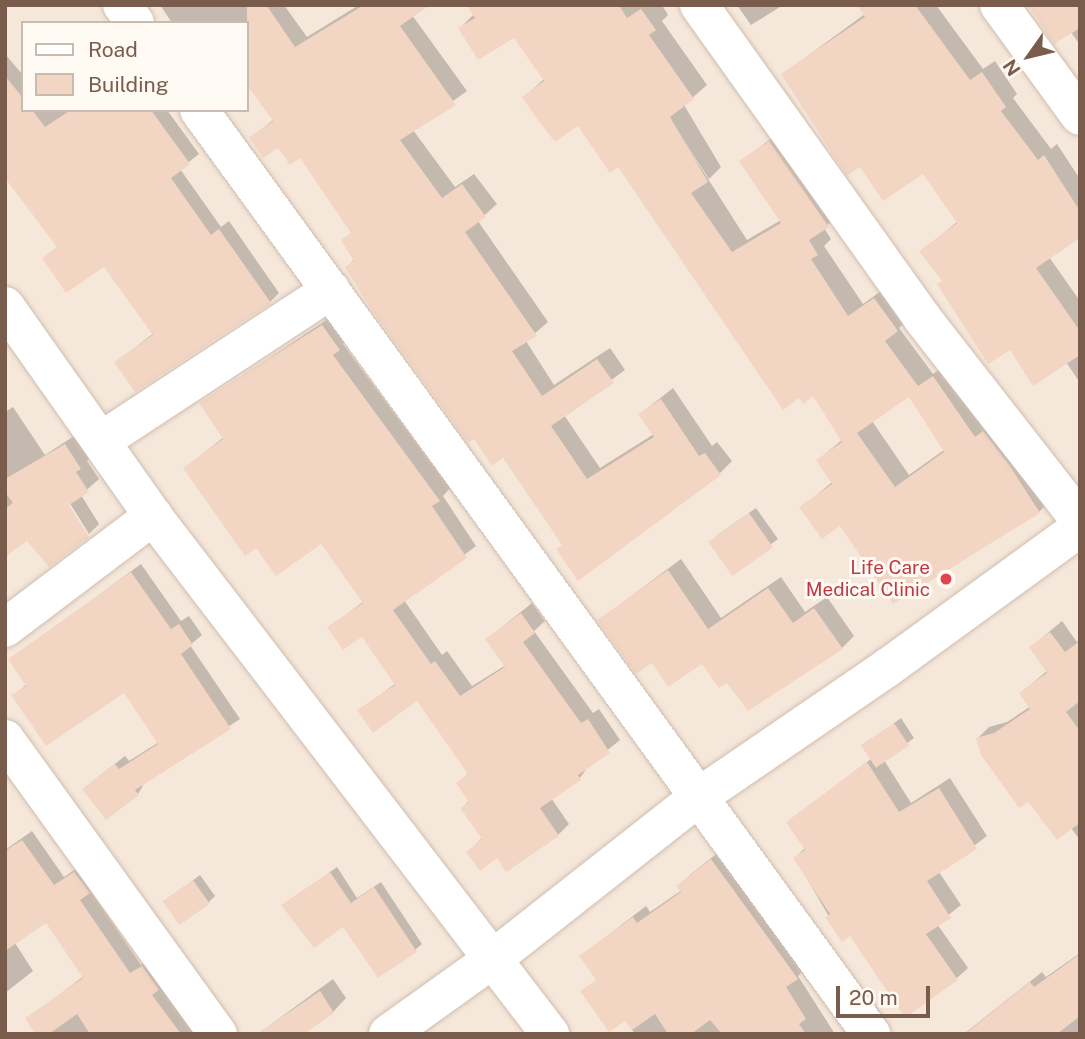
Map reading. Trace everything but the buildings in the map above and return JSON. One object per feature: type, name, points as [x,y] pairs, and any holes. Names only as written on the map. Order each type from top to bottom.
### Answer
[{"type":"street","points":[[122,5],[134,21]]},
{"type":"street","points":[[699,5],[922,318],[1080,520]]},
{"type":"street","points":[[999,5],[1080,116]]},
{"type":"street","points":[[200,112],[871,1034]]},
{"type":"street","points":[[100,440],[331,290]]},
{"type":"street","points":[[5,306],[153,516],[550,1034]]},
{"type":"street","points":[[5,628],[153,516]]},
{"type":"street","points":[[388,1034],[494,958],[700,796],[887,668],[1080,527]]},
{"type":"street","points":[[5,739],[218,1034]]},
{"type":"shaded area","points":[[5,5],[1080,5],[1080,1034],[5,1034]]},
{"type":"place","name":"Life Care Medical Clinic","points":[[946,579]]}]
